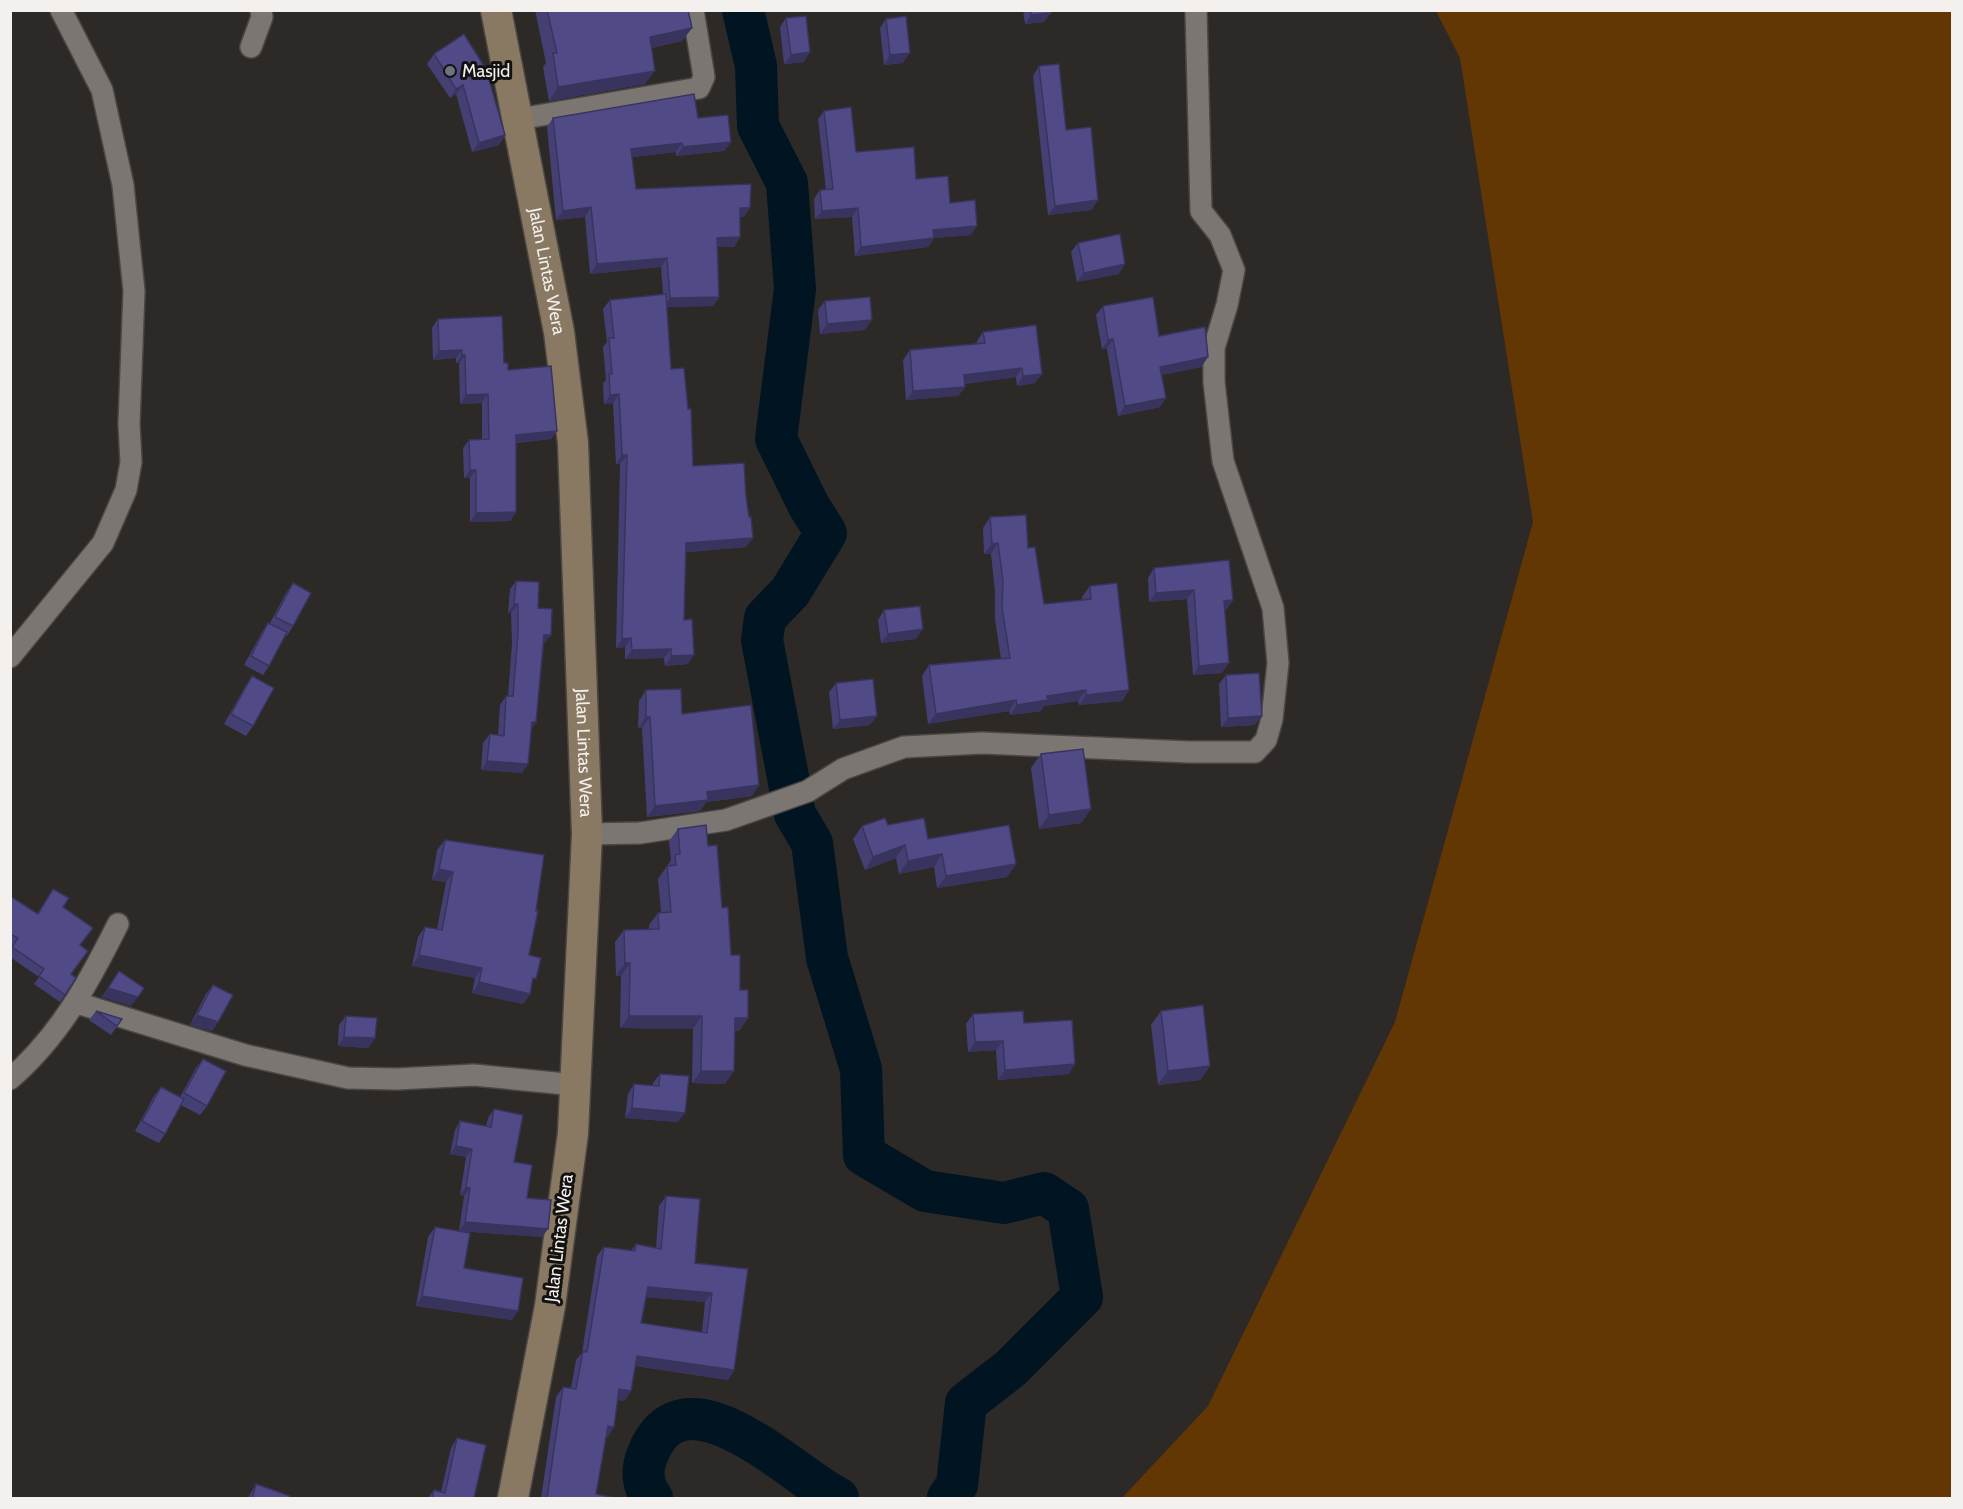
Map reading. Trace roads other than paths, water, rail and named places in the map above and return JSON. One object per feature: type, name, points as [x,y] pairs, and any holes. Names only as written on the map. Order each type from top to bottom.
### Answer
[{"type":"main road","name":"Jalan Lintas Wera","points":[[496,10],[559,332],[573,443],[587,834],[576,1085],[550,1306],[513,1498]]},
{"type":"street","points":[[10,657],[103,543],[126,490],[131,462],[129,424],[134,291],[123,185],[102,90],[61,10]]},
{"type":"street","points":[[251,47],[262,17],[261,10]]},
{"type":"street","points":[[519,119],[699,88],[704,77],[693,10]]},
{"type":"street","points":[[587,834],[640,833],[726,820],[808,791],[843,769],[913,746],[982,743],[1178,752],[1255,752],[1266,740],[1272,718],[1277,652],[1273,608],[1223,461],[1214,382],[1215,348],[1234,270],[1220,235],[1201,211],[1196,10]]},
{"type":"street","points":[[10,1079],[53,1035],[77,1003],[118,924]]},
{"type":"street","points":[[77,1003],[245,1055],[348,1078],[397,1079],[474,1075],[576,1085]]},
{"type":"waterway","points":[[743,10],[756,66],[758,126],[787,183],[795,289],[776,439],[809,506],[826,533],[790,592],[765,618],[762,640],[795,814],[812,843],[827,958],[861,1069],[864,1155],[925,1191],[1004,1203],[1044,1193],[1068,1209],[1082,1297],[1011,1368],[966,1403],[957,1485],[948,1498]]},
{"type":"waterway","points":[[652,1498],[644,1478],[647,1456],[663,1430],[685,1420],[711,1422],[739,1434],[838,1498]]},
{"type":"place","name":"Masjid","points":[[450,71]]}]
